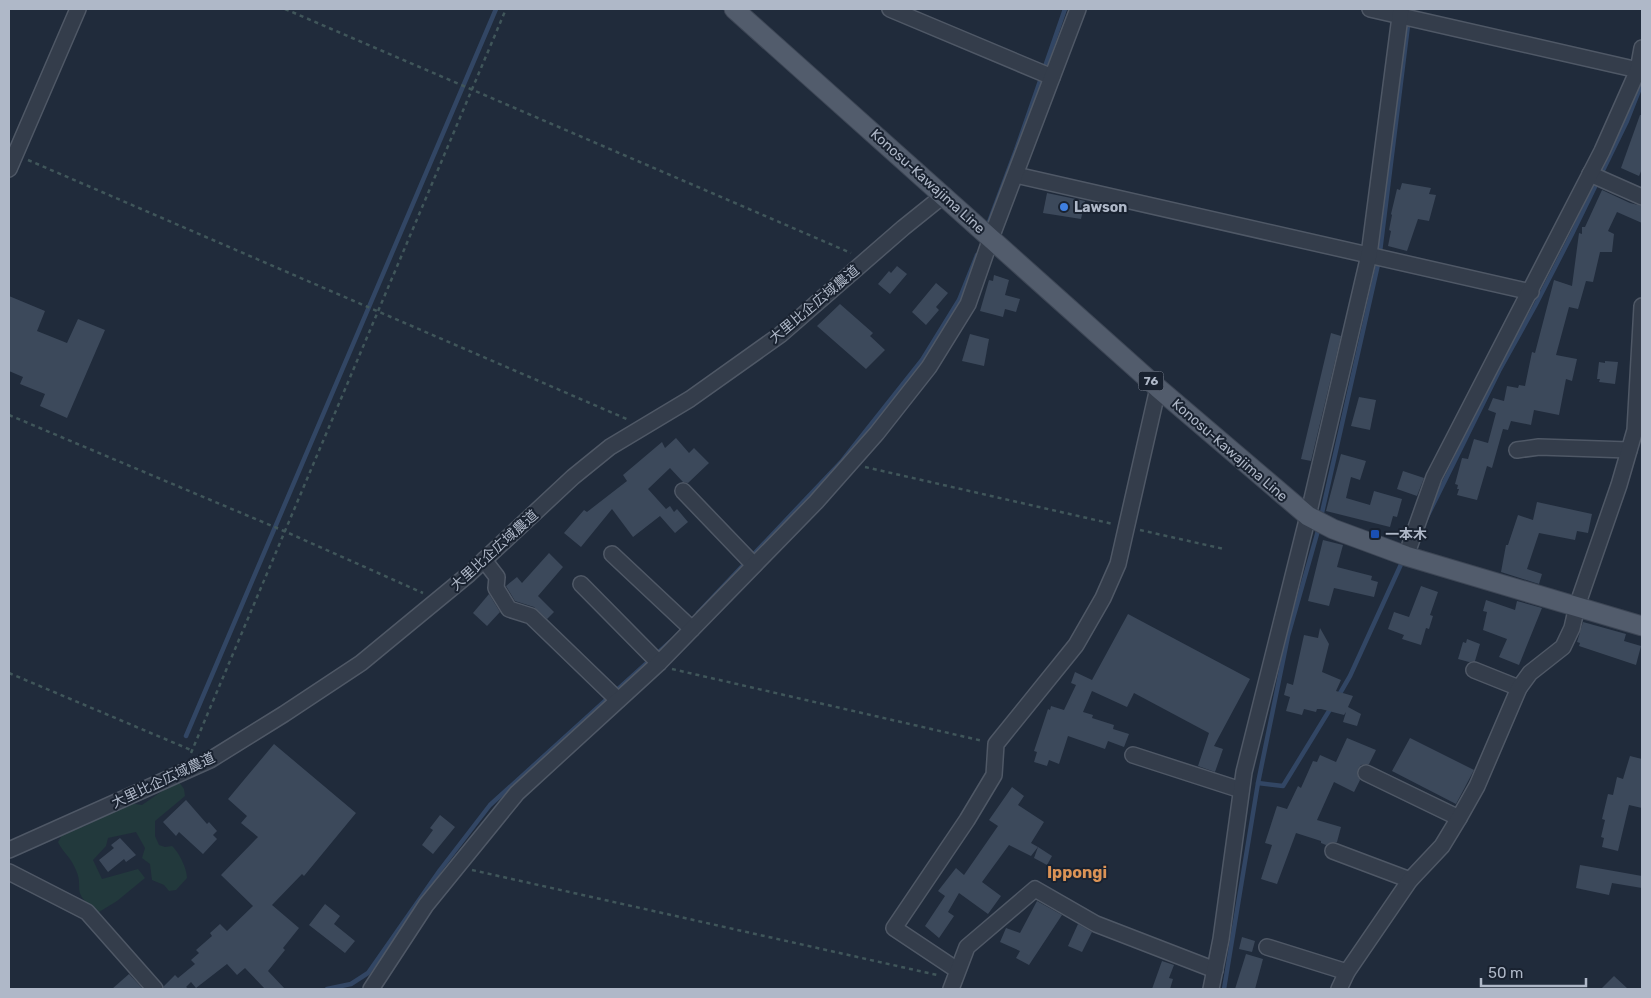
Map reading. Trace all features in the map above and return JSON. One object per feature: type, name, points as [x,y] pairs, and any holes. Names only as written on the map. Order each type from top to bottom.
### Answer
[{"type":"main road","name":"Konosu-Kawajima Line","points":[[734,9],[1158,388],[1308,516],[1333,529],[1406,556],[1642,626]]},
{"type":"street","points":[[9,169],[78,9]]},
{"type":"street","points":[[890,9],[1052,77]]},
{"type":"street","points":[[371,989],[426,905],[517,793],[659,664],[754,566],[851,464],[929,367],[968,304],[991,238],[1078,9]]},
{"type":"street","points":[[1370,9],[1400,12],[1638,70]]},
{"type":"street","points":[[1211,989],[1241,790],[1369,255],[1400,12]]},
{"type":"street","points":[[1406,556],[1434,477],[1531,292],[1590,174],[1638,70],[1642,48]]},
{"type":"street","points":[[1590,174],[1642,197]]},
{"type":"street","points":[[1016,175],[1531,292]]},
{"type":"street","name":"大里比企広域農道","points":[[9,850],[210,760],[361,663],[438,600],[573,477],[610,447],[690,399],[780,336],[866,260],[944,195]]},
{"type":"street","points":[[1339,989],[1347,972],[1410,880],[1442,846],[1477,786],[1519,688],[1530,673],[1563,647],[1572,628],[1577,606],[1634,430],[1642,306]]},
{"type":"street","points":[[1158,388],[1118,564],[1103,598],[1076,645],[996,744],[994,775],[894,928],[954,979],[967,947],[1035,889],[1096,924],[1215,970]]},
{"type":"street","points":[[1517,450],[1539,447],[1629,450]]},
{"type":"street","points":[[683,491],[754,566]]},
{"type":"street","points":[[612,554],[692,629]]},
{"type":"street","points":[[484,560],[496,577],[496,588],[509,609],[531,616],[618,700]]},
{"type":"street","points":[[580,584],[659,664]]},
{"type":"street","points":[[1474,670],[1519,688]]},
{"type":"street","points":[[1133,755],[1241,790]]},
{"type":"street","points":[[1366,772],[1458,818]]},
{"type":"street","points":[[1333,851],[1410,880]]},
{"type":"street","points":[[9,872],[87,912],[155,989]]},
{"type":"street","points":[[1267,947],[1347,972]]},
{"type":"path","points":[[285,9],[866,260]]},
{"type":"path","points":[[190,769],[191,750],[506,9]]},
{"type":"path","points":[[15,154],[644,426]]},
{"type":"path","points":[[9,415],[284,531],[438,600]]},
{"type":"path","points":[[851,464],[1224,550]]},
{"type":"path","points":[[659,664],[674,670],[996,744]]},
{"type":"path","points":[[9,673],[191,750]]},
{"type":"path","points":[[456,867],[954,979]]},
{"type":"green space","points":[[179,782],[184,789],[185,796],[155,821],[155,836],[159,845],[165,847],[172,846],[175,849],[180,856],[187,878],[176,890],[169,891],[164,885],[152,880],[150,864],[142,858],[145,848],[136,832],[108,838],[106,846],[93,860],[102,879],[138,869],[145,878],[117,901],[99,912],[89,905],[80,894],[77,874],[58,842],[65,830],[73,827],[83,827],[129,803],[142,805],[171,785]]},
{"type":"building","points":[[1640,115],[1642,115],[1642,169],[1639,176],[1621,168]]},
{"type":"building","points":[[1402,183],[1431,188],[1429,194],[1436,195],[1429,221],[1418,219],[1407,251],[1388,246],[1391,231],[1389,230],[1391,214],[1397,189],[1400,190]]},
{"type":"building","points":[[1602,190],[1630,203],[1642,206],[1642,223],[1617,212],[1608,231],[1614,234],[1612,252],[1600,252],[1593,282],[1586,281],[1578,309],[1569,307],[1556,355],[1577,359],[1572,381],[1566,379],[1559,415],[1534,410],[1531,425],[1511,421],[1508,430],[1503,429],[1492,468],[1487,466],[1477,500],[1457,495],[1459,489],[1457,489],[1458,485],[1455,484],[1462,458],[1468,459],[1474,439],[1488,443],[1496,413],[1488,410],[1493,398],[1504,401],[1507,386],[1518,388],[1519,385],[1525,386],[1532,352],[1535,353],[1554,280],[1572,286],[1579,233],[1582,234],[1582,227],[1585,227]]},
{"type":"building","name":"Lawson","points":[[1047,193],[1085,201],[1081,219],[1043,213]]},
{"type":"building","points":[[897,266],[907,274],[890,294],[878,284],[889,271],[891,273]]},
{"type":"building","points":[[994,275],[1009,280],[1005,295],[1020,299],[1016,312],[1005,309],[1003,317],[980,311],[989,280],[993,281]]},
{"type":"building","points":[[936,283],[948,293],[936,307],[939,310],[926,325],[912,312]]},
{"type":"building","points":[[9,296],[45,311],[37,331],[67,343],[78,319],[105,330],[67,418],[40,406],[45,394],[20,384],[23,377],[9,371]]},
{"type":"building","points":[[840,304],[873,333],[870,336],[885,350],[866,369],[817,326]]},
{"type":"building","points":[[1331,333],[1341,336],[1311,461],[1301,459]]},
{"type":"building","points":[[970,334],[989,339],[984,366],[962,361]]},
{"type":"building","points":[[1605,361],[1618,362],[1615,384],[1599,382],[1600,379],[1597,379],[1599,362],[1605,363]]},
{"type":"building","points":[[1359,397],[1376,400],[1370,430],[1351,426]]},
{"type":"building","points":[[676,438],[689,453],[694,448],[709,463],[688,483],[683,482],[670,468],[648,489],[666,509],[670,506],[674,512],[677,509],[688,522],[675,533],[660,516],[633,537],[612,509],[581,547],[564,533],[584,510],[587,512],[627,481],[623,475],[662,442],[665,448]]},
{"type":"building","points":[[1341,454],[1366,461],[1360,480],[1351,477],[1346,498],[1370,505],[1374,491],[1402,499],[1397,517],[1393,516],[1390,527],[1326,511]]},
{"type":"building","points":[[1403,471],[1424,478],[1417,496],[1397,489]]},
{"type":"building","points":[[1537,502],[1592,514],[1588,533],[1577,531],[1575,540],[1539,533],[1527,569],[1542,574],[1539,584],[1501,572],[1506,545],[1508,545],[1518,515],[1533,520]]},
{"type":"building","points":[[1323,540],[1343,545],[1337,567],[1372,576],[1371,580],[1378,582],[1374,597],[1334,588],[1329,606],[1308,601]]},
{"type":"building","points":[[549,553],[563,567],[538,596],[554,612],[547,619],[534,607],[515,601],[506,586],[517,577],[522,583]]},
{"type":"building","points":[[1421,586],[1438,592],[1430,615],[1433,616],[1429,629],[1426,628],[1421,645],[1402,639],[1404,635],[1388,629],[1394,612],[1409,617]]},
{"type":"building","points":[[489,594],[500,612],[487,626],[473,613]]},
{"type":"building","points":[[1486,600],[1515,610],[1517,601],[1542,608],[1519,665],[1499,657],[1507,639],[1483,630],[1487,612],[1483,611]]},
{"type":"building","points":[[1128,614],[1250,679],[1214,746],[1223,749],[1215,772],[1198,766],[1209,733],[1134,693],[1127,707],[1092,691],[1083,712],[1093,715],[1092,718],[1114,725],[1113,729],[1129,734],[1124,747],[1108,741],[1105,749],[1068,736],[1059,764],[1049,760],[1047,766],[1034,762],[1037,752],[1034,751],[1048,709],[1050,710],[1051,706],[1064,710],[1076,685],[1071,683],[1075,672],[1092,680]]},
{"type":"building","points":[[1583,622],[1626,634],[1624,641],[1641,646],[1636,665],[1579,646],[1580,643],[1577,642]]},
{"type":"building","points":[[1320,628],[1329,644],[1322,672],[1341,680],[1336,691],[1353,696],[1348,707],[1361,714],[1357,726],[1343,722],[1346,712],[1344,715],[1321,709],[1317,709],[1316,712],[1304,709],[1302,715],[1286,711],[1290,697],[1284,695],[1287,683],[1293,685],[1304,635],[1318,638]]},
{"type":"building","points":[[1467,639],[1480,644],[1475,661],[1469,662],[1458,659],[1463,642],[1466,643]]},
{"type":"building","points":[[1347,738],[1376,750],[1369,764],[1361,765],[1358,769],[1357,774],[1360,780],[1354,792],[1334,782],[1317,820],[1341,827],[1337,842],[1326,845],[1321,843],[1321,841],[1296,833],[1277,884],[1261,879],[1272,845],[1265,843],[1277,806],[1287,809],[1298,786],[1301,788],[1313,761],[1317,762],[1320,755],[1336,762]]},
{"type":"building","points":[[1410,738],[1474,770],[1456,804],[1392,771]]},
{"type":"building","points":[[274,744],[356,813],[304,876],[302,874],[272,905],[299,928],[283,948],[285,950],[268,971],[285,989],[265,989],[245,968],[237,975],[227,964],[196,988],[191,982],[186,987],[189,989],[164,989],[164,986],[175,975],[178,978],[195,964],[191,960],[199,953],[196,950],[212,936],[210,933],[220,924],[227,931],[253,906],[221,875],[258,837],[241,823],[247,816],[228,799]]},
{"type":"building","points":[[1630,756],[1642,759],[1642,808],[1629,805],[1618,851],[1602,847],[1604,838],[1601,837],[1605,820],[1602,819],[1608,794],[1613,795],[1617,777],[1623,779]]},
{"type":"building","points":[[1012,787],[1024,796],[1018,805],[1044,822],[1031,843],[1038,847],[1031,856],[1009,845],[982,882],[1001,896],[988,914],[959,893],[948,912],[954,916],[939,938],[925,926],[945,896],[938,891],[956,868],[964,875],[998,826],[989,820]]},
{"type":"building","points":[[186,800],[207,824],[209,822],[217,831],[213,835],[217,839],[203,854],[179,832],[176,836],[163,822]]},
{"type":"building","points":[[440,815],[455,827],[433,854],[422,845],[433,830],[430,828]]},
{"type":"building","points":[[120,838],[136,855],[126,862],[124,859],[108,872],[99,860],[114,848],[111,845]]},
{"type":"building","points":[[1038,847],[1052,856],[1047,865],[1034,858]]},
{"type":"building","points":[[1580,865],[1642,876],[1642,888],[1612,883],[1609,895],[1576,888]]},
{"type":"building","points":[[1037,901],[1062,915],[1029,965],[1016,958],[1020,951],[1000,942],[1006,928],[1020,933]]},
{"type":"building","points":[[325,904],[340,916],[334,924],[355,941],[345,953],[309,925]]},
{"type":"building","points":[[1078,924],[1092,932],[1082,952],[1068,946]]},
{"type":"building","points":[[1242,937],[1255,941],[1252,952],[1239,949]]},
{"type":"building","points":[[1246,954],[1263,959],[1255,989],[1235,989]]},
{"type":"building","points":[[1162,961],[1174,965],[1169,978],[1173,979],[1170,989],[1152,989]]},
{"type":"building","points":[[129,974],[143,989],[112,989]]},
{"type":"building","points":[[1614,976],[1628,989],[1601,989]]},
{"type":"waterway","points":[[186,736],[496,9]]},
{"type":"waterway","points":[[989,222],[1065,9]]},
{"type":"waterway","points":[[1321,517],[1379,260],[1410,9]]},
{"type":"waterway","points":[[1426,519],[1499,371],[1572,234],[1627,121],[1642,83]]},
{"type":"waterway","points":[[698,613],[842,461],[922,360],[959,300],[977,255]]},
{"type":"waterway","points":[[1224,989],[1258,783],[1288,636],[1319,527]]},
{"type":"waterway","points":[[1339,695],[1350,676],[1403,560]]},
{"type":"waterway","points":[[327,989],[351,984],[368,973],[440,870],[490,805],[670,642]]},
{"type":"waterway","points":[[1258,783],[1283,786],[1332,706]]},
{"type":"place","name":"Lawson","points":[[1064,207]]},
{"type":"place","name":"一本木","points":[[1375,534]]},
{"type":"district","name":"Ippongi","points":[[1077,872]]}]
